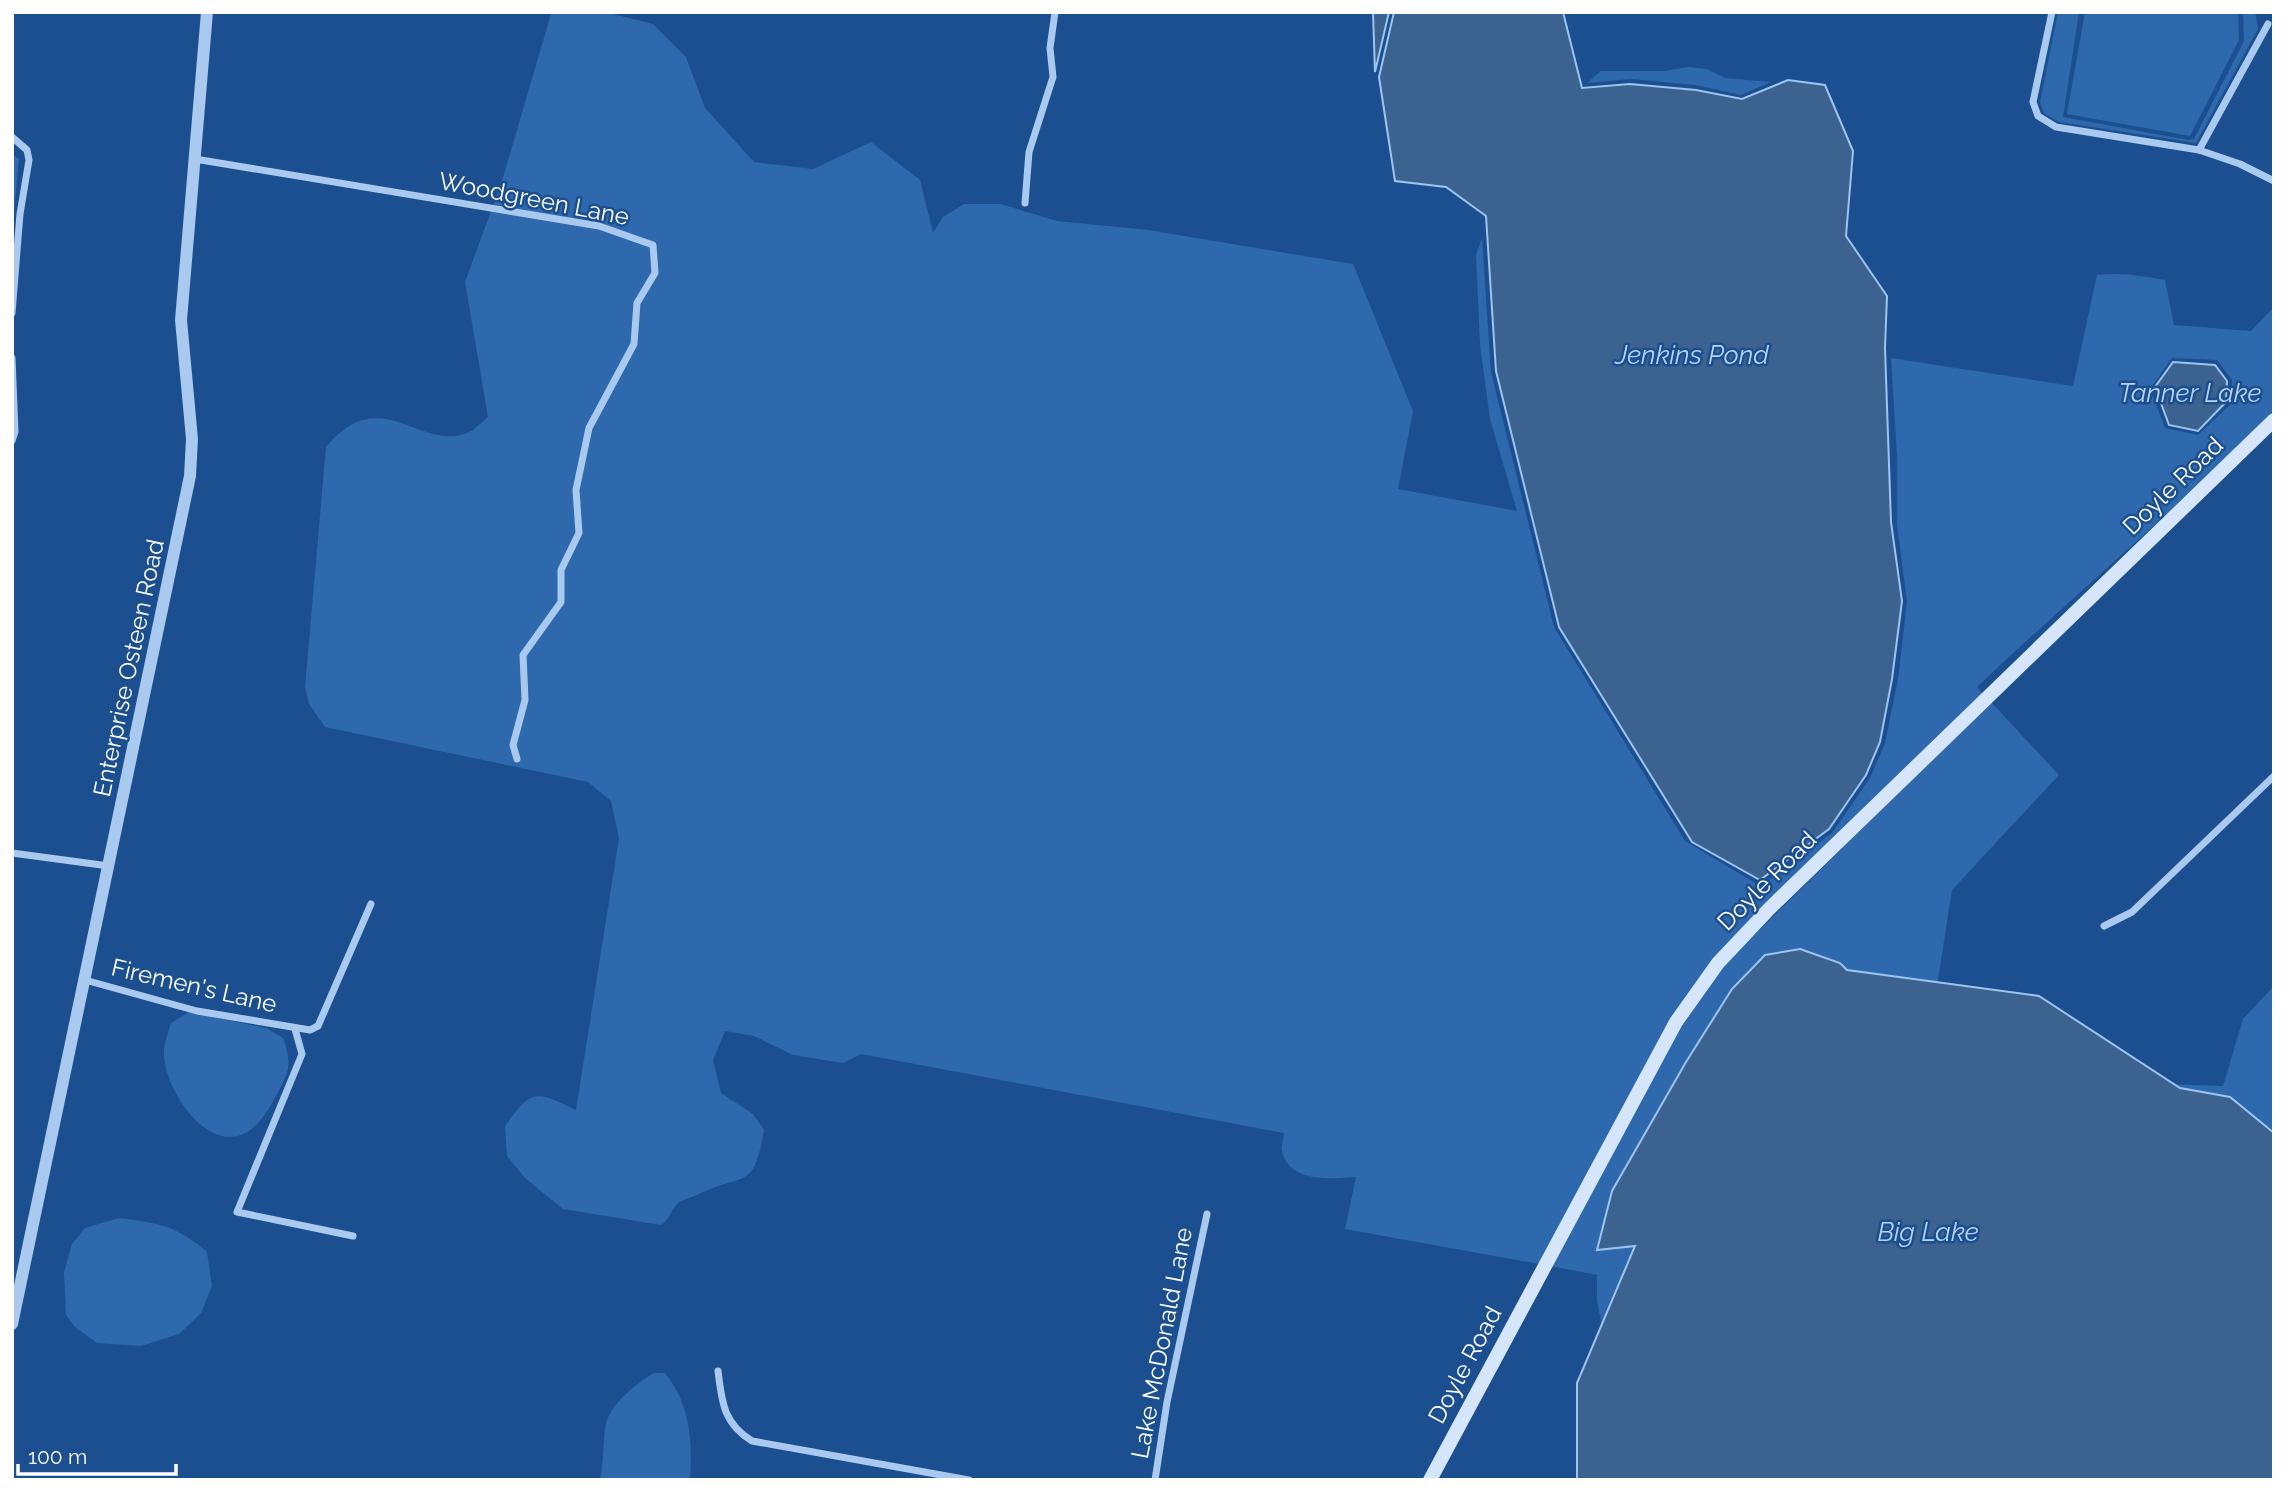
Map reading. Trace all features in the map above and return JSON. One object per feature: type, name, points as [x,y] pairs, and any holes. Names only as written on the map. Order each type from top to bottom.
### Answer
[{"type":"main road","name":"Doyle Road","points":[[1430,1480],[1676,1021],[1718,963],[1770,908],[2274,420]]},
{"type":"street","name":"Enterprise Osteen Road","points":[[12,1324],[190,475],[192,439],[181,320],[207,12]]},
{"type":"street","points":[[1025,203],[1029,152],[1053,77],[1050,48],[1055,12]]},
{"type":"street","points":[[2052,12],[2034,102],[2038,116],[2056,127],[2199,150],[2240,164],[2274,181]]},
{"type":"street","points":[[2199,150],[2268,24]]},
{"type":"street","points":[[12,137],[27,150],[29,160],[20,214],[12,313]]},
{"type":"street","name":"Woodgreen Lane","points":[[195,159],[599,226],[653,245],[655,273],[637,303],[634,344],[589,428],[576,490],[579,533],[561,570],[561,602],[523,655],[525,700],[513,745],[517,759]]},
{"type":"street","points":[[12,358],[15,432],[12,441]]},
{"type":"street","points":[[2104,926],[2132,912],[2274,776]]},
{"type":"street","points":[[12,853],[109,866]]},
{"type":"street","name":"Firemen's Lane","points":[[85,980],[197,1011],[310,1030],[318,1026],[371,904]]},
{"type":"street","name":"Firemen's Lane","points":[[295,1029],[302,1054],[237,1212],[353,1236]]},
{"type":"street","name":"Lake McDonald Lane","points":[[1156,1480],[1167,1402],[1207,1214]]},
{"type":"street","points":[[718,1371],[726,1417],[741,1434],[752,1441],[969,1480]]},
{"type":"shaded area","points":[[605,12],[653,24],[686,57],[705,108],[754,162],[813,169],[871,142],[920,180],[933,233],[943,217],[964,204],[1000,204],[1057,221],[1148,230],[1353,264],[1413,411],[1398,489],[1517,511],[1490,419],[1480,345],[1476,255],[1482,238],[1491,372],[1554,627],[1685,841],[1757,884],[1763,884],[1832,833],[1870,778],[1885,743],[1898,679],[1907,602],[1897,525],[1897,456],[1891,358],[2073,386],[2097,275],[2140,276],[2165,280],[2174,325],[2251,331],[2274,307],[2274,410],[2202,481],[1977,687],[1983,694],[1713,960],[1539,1264],[1345,1229],[1356,1177],[1323,1178],[1301,1174],[1286,1161],[1282,1150],[1284,1133],[861,1054],[843,1063],[793,1055],[754,1036],[725,1031],[713,1060],[721,1093],[753,1114],[764,1130],[756,1163],[751,1172],[679,1203],[661,1225],[563,1209],[525,1178],[507,1156],[505,1126],[522,1105],[536,1097],[552,1099],[576,1110],[619,838],[611,801],[588,782],[325,727],[309,704],[305,687],[326,447],[346,428],[365,419],[384,419],[436,434],[453,436],[471,431],[488,417],[465,282],[502,181],[551,14]],"holes":[[[2172,358],[2217,360],[2232,380],[2230,405],[2198,435],[2165,428],[2150,389]]]},
{"type":"shaded area","points":[[2058,12],[2079,12],[2063,117],[2189,140],[2194,139],[2244,41],[2243,12],[2255,12],[2258,29],[2196,143],[2059,122],[2044,113],[2040,102]]},
{"type":"shaded area","points":[[2085,12],[2238,12],[2239,40],[2190,136],[2067,114]]},
{"type":"shaded area","points":[[1688,67],[1707,69],[1725,78],[1771,82],[1741,95],[1696,85],[1631,79],[1587,83],[1601,71],[1665,71]]},
{"type":"shaded area","points":[[12,154],[19,159],[12,231]]},
{"type":"shaded area","points":[[1991,702],[2059,775],[1952,890],[1932,1018],[2161,1084],[2223,1086],[2243,1019],[2274,986],[2274,1245],[1604,1336],[1597,1301],[1597,1275],[1551,1266],[1682,1024],[1723,966]],"holes":[[[1800,949],[1840,963],[1643,1245],[1598,1250],[1612,1191],[1686,1062],[1732,989],[1765,955]]]},
{"type":"shaded area","points":[[189,1012],[266,1028],[283,1038],[288,1054],[285,1079],[265,1115],[247,1132],[232,1137],[216,1134],[202,1126],[178,1097],[165,1064],[164,1049],[171,1023]]},
{"type":"shaded area","points":[[119,1218],[166,1227],[186,1236],[207,1252],[212,1286],[201,1313],[179,1334],[141,1346],[97,1343],[75,1327],[66,1315],[64,1272],[72,1244],[85,1228]]},
{"type":"shaded area","points":[[654,1373],[665,1373],[685,1410],[691,1451],[690,1480],[600,1480],[607,1420],[627,1393]]},
{"type":"water","points":[[1373,12],[1389,12],[1375,72]]},
{"type":"water","name":"Jenkins Pond","points":[[1394,12],[1563,12],[1582,88],[1630,84],[1696,90],[1742,99],[1788,80],[1825,85],[1853,151],[1846,236],[1887,296],[1885,348],[1891,522],[1902,601],[1892,679],[1880,742],[1866,775],[1829,829],[1760,880],[1692,842],[1559,627],[1496,371],[1486,216],[1446,187],[1395,181],[1379,77]]},
{"type":"water","name":"Tanner Lake","points":[[2173,362],[2215,365],[2227,381],[2226,402],[2198,431],[2169,425],[2155,387]]},
{"type":"water","name":"Big Lake","points":[[1800,949],[1840,963],[1847,970],[2039,996],[2180,1088],[2230,1097],[2274,1133],[2274,1480],[1577,1480],[1577,1383],[1635,1246],[1597,1250],[1612,1191],[1686,1062],[1732,989],[1765,955]]}]
